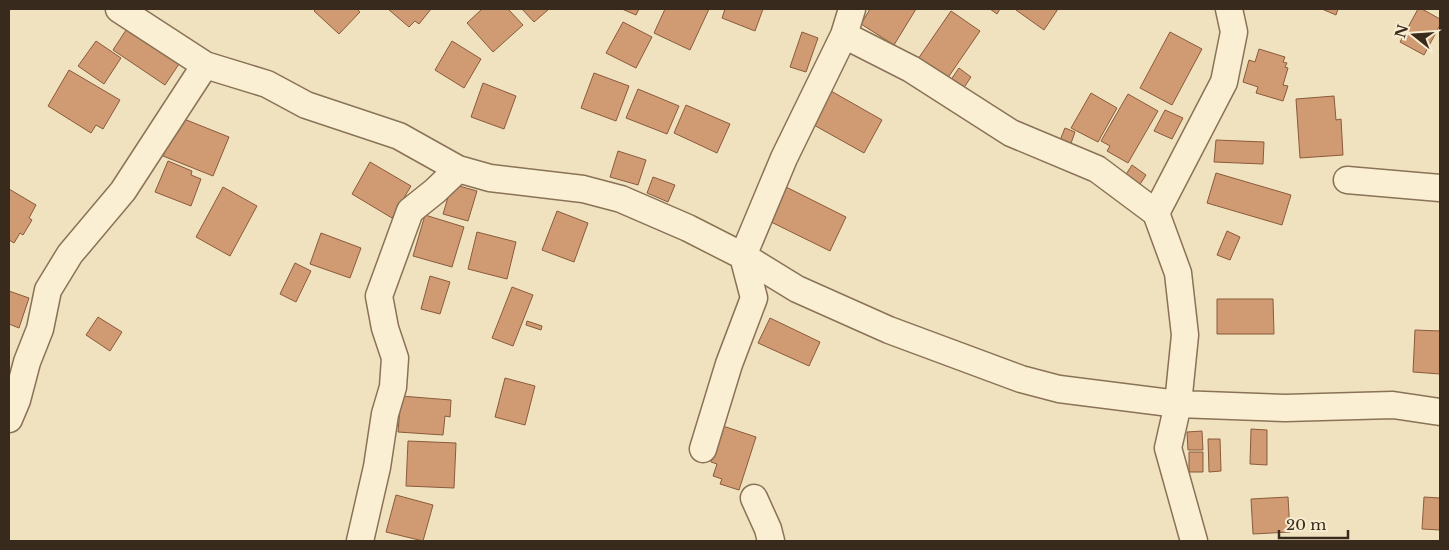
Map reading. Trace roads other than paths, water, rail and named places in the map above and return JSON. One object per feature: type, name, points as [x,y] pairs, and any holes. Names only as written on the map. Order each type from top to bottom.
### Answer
[{"type":"street","points":[[119,9],[205,64],[267,84],[306,105],[398,136],[458,169],[490,178],[582,189],[621,199],[688,228],[743,256],[797,289],[889,330],[1020,379],[1058,389],[1178,404],[1285,408],[1393,404],[1440,412]]},
{"type":"street","points":[[703,449],[729,364],[754,298],[743,256],[784,158],[844,35],[852,9]]},
{"type":"street","points":[[1156,213],[1224,82],[1234,32],[1229,9]]},
{"type":"street","points":[[844,35],[911,69],[1011,133],[1097,169],[1156,213],[1178,273],[1185,334],[1178,404],[1168,448],[1194,541]]},
{"type":"street","points":[[9,418],[17,400],[27,362],[40,328],[48,290],[70,254],[124,190],[205,64]]},
{"type":"street","points":[[360,541],[377,468],[385,414],[393,388],[395,358],[385,328],[379,296],[410,212],[458,169]]},
{"type":"street","points":[[1347,180],[1440,188]]},
{"type":"street","points":[[754,498],[768,529],[771,541]]}]
